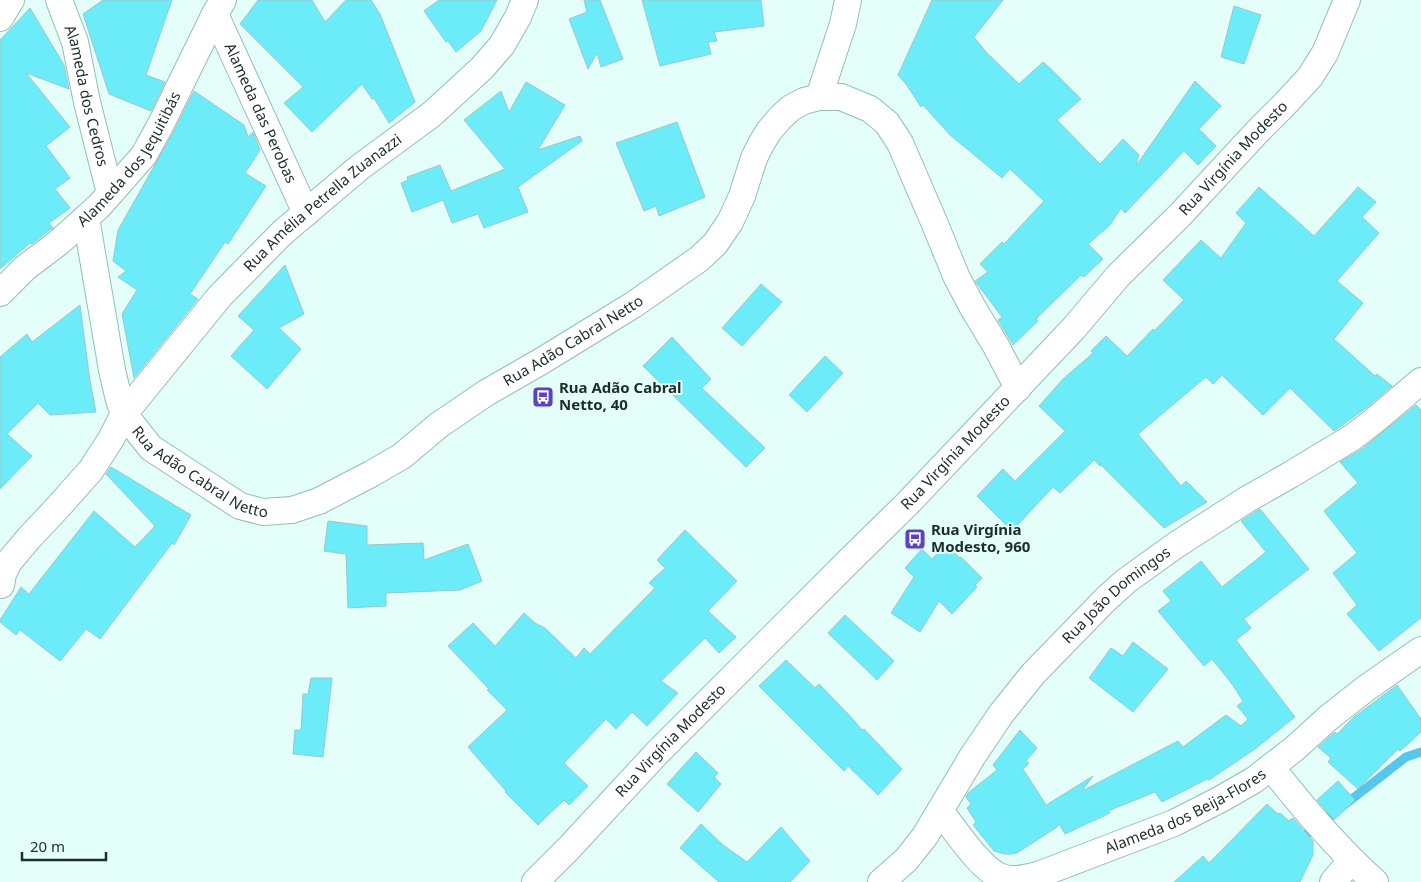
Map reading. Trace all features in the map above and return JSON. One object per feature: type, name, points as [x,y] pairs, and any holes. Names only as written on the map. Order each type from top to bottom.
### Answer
[{"type":"street","points":[[0,18],[11,0]]},
{"type":"street","name":"Alameda dos Cedros","points":[[58,0],[75,42],[87,102],[110,194]]},
{"type":"street","name":"Rua Amélia Petrella Zuanazzi","points":[[1,585],[8,563],[91,470],[111,440],[124,414],[220,296],[282,233],[360,167],[432,114],[482,68],[502,45],[518,17],[525,0]]},
{"type":"street","points":[[819,97],[843,24],[848,0]]},
{"type":"street","name":"Rua Virgínia Modesto","points":[[535,882],[657,753],[909,502],[1074,328],[1118,276],[1180,214],[1256,132],[1284,106],[1310,77],[1325,53],[1347,0]]},
{"type":"street","name":"Alameda dos Jequitibás","points":[[0,293],[25,268],[58,243],[86,218],[144,155],[219,7]]},
{"type":"street","name":"Alameda das Perobas","points":[[219,7],[306,213]]},
{"type":"street","name":"Rua Adão Cabral Netto","points":[[86,218],[112,370],[124,414],[151,448],[240,506],[263,512],[292,510],[319,501],[402,456],[439,425],[486,393],[633,305],[699,258],[715,244],[730,222],[742,196],[754,158],[769,131],[780,117],[791,108],[804,101],[819,97],[841,97],[870,109],[887,122],[900,143],[957,278],[1018,388]]},
{"type":"street","name":"Rua João Domingos","points":[[882,882],[906,860],[924,836],[972,757],[1001,714],[1033,674],[1105,600],[1126,581],[1176,545],[1246,500],[1352,437],[1421,381]]},
{"type":"street","name":"Alameda dos Beija-Flores","points":[[940,811],[972,852],[999,876],[1016,879],[1038,875],[1174,823],[1254,780],[1294,749],[1365,688],[1421,650]]},
{"type":"street","points":[[1271,767],[1320,828],[1351,861],[1375,882]]},
{"type":"street","points":[[1333,882],[1351,861]]},
{"type":"building","points":[[103,0],[172,0],[146,75],[165,82],[151,111],[109,94],[83,14]]},
{"type":"building","points":[[258,0],[312,0],[325,22],[346,0],[371,0],[380,14],[415,102],[389,123],[374,98],[372,99],[362,84],[312,132],[284,103],[303,87],[240,24]]},
{"type":"building","points":[[439,0],[497,0],[481,31],[456,52],[448,41],[446,42],[424,11]]},
{"type":"building","points":[[584,0],[600,0],[623,59],[601,67],[597,53],[588,69],[569,19],[587,12]]},
{"type":"building","points":[[642,0],[761,0],[764,26],[714,32],[717,41],[708,42],[711,54],[660,66]]},
{"type":"building","points":[[932,0],[1003,0],[974,37],[986,52],[1019,84],[1043,62],[1081,99],[1057,120],[1100,164],[1123,139],[1139,155],[1136,166],[1195,81],[1221,106],[1199,129],[1216,146],[1198,165],[1184,151],[1125,213],[1121,208],[1110,225],[1088,244],[1103,259],[1084,277],[1081,275],[1036,319],[1038,321],[1013,345],[998,320],[1002,317],[975,281],[988,272],[980,264],[1002,242],[1004,244],[1044,201],[1010,169],[1002,178],[950,135],[923,105],[921,107],[898,75]]},
{"type":"building","points":[[1234,6],[1261,15],[1244,64],[1221,57]]},
{"type":"building","points":[[30,8],[64,65],[69,89],[26,73],[70,127],[46,146],[70,178],[55,189],[70,208],[49,223],[53,228],[32,244],[30,243],[0,269],[0,40]]},
{"type":"building","points":[[526,82],[565,105],[538,150],[580,136],[582,141],[518,187],[528,212],[484,228],[478,214],[452,223],[443,200],[412,212],[401,183],[408,180],[407,177],[440,165],[451,191],[505,169],[464,120],[501,91],[509,112]]},
{"type":"building","points":[[194,91],[244,125],[248,137],[253,132],[260,150],[245,173],[266,186],[228,244],[225,242],[190,294],[198,299],[134,378],[122,314],[137,290],[118,277],[126,271],[113,261],[118,230],[174,131]]},
{"type":"building","points":[[677,122],[705,197],[659,216],[656,206],[644,211],[616,143]]},
{"type":"building","points":[[1259,187],[1314,236],[1358,187],[1376,202],[1362,217],[1379,233],[1337,281],[1363,303],[1334,339],[1375,376],[1377,374],[1392,386],[1334,431],[1290,388],[1263,415],[1222,375],[1213,384],[1206,377],[1138,434],[1181,486],[1186,481],[1207,502],[1164,528],[1094,460],[1060,493],[1053,487],[1012,531],[977,496],[1003,469],[1015,481],[1065,431],[1039,406],[1063,379],[1093,353],[1091,351],[1106,336],[1127,356],[1153,329],[1154,331],[1184,300],[1163,280],[1201,240],[1221,258],[1246,223],[1236,213]]},
{"type":"building","points":[[285,265],[304,314],[279,328],[301,349],[267,389],[231,356],[254,330],[238,316]]},
{"type":"building","points":[[761,284],[782,302],[742,346],[722,328]]},
{"type":"building","points":[[80,305],[96,412],[50,415],[38,403],[7,434],[32,456],[0,489],[0,357],[27,334],[32,342]]},
{"type":"building","points":[[672,337],[711,379],[702,388],[765,448],[746,467],[643,366]]},
{"type":"building","points":[[825,356],[843,373],[807,412],[789,395]]},
{"type":"building","points":[[1416,405],[1421,410],[1421,618],[1379,651],[1347,614],[1357,605],[1333,573],[1357,553],[1324,511],[1358,483],[1340,462],[1362,449]]},
{"type":"building","points":[[111,467],[191,515],[174,545],[172,543],[100,639],[86,629],[60,661],[20,630],[16,635],[0,620],[21,587],[29,594],[94,511],[135,547],[155,526],[106,474]]},
{"type":"building","points":[[1260,509],[1309,569],[1244,619],[1251,628],[1236,640],[1295,717],[1255,749],[1209,780],[1207,779],[1162,802],[1155,792],[1108,811],[1110,813],[1065,834],[1059,824],[1017,853],[1004,854],[994,851],[973,825],[976,822],[967,808],[971,804],[966,797],[968,793],[997,770],[993,765],[1020,730],[1037,748],[1026,761],[1029,763],[1023,769],[1046,805],[1093,776],[1082,791],[1178,741],[1183,747],[1226,715],[1241,726],[1248,719],[1237,706],[1243,701],[1212,659],[1204,666],[1158,611],[1171,601],[1163,591],[1201,561],[1222,587],[1266,552],[1241,521]]},
{"type":"building","points":[[328,521],[367,526],[367,545],[423,543],[424,560],[468,544],[482,581],[460,590],[386,593],[386,606],[348,608],[346,554],[324,551]]},
{"type":"building","points":[[685,530],[737,581],[708,611],[736,637],[719,653],[705,638],[661,681],[678,693],[647,726],[632,712],[616,729],[606,719],[564,763],[588,786],[569,805],[564,800],[538,825],[505,792],[468,747],[507,710],[448,646],[473,623],[495,646],[524,613],[535,623],[545,628],[576,658],[584,648],[590,654],[655,588],[649,583],[665,568],[657,560]]},
{"type":"building","points":[[945,545],[961,557],[982,578],[975,585],[977,587],[952,614],[939,601],[920,632],[891,613],[914,577],[905,568],[922,549],[932,559]]},
{"type":"building","points":[[845,615],[894,661],[877,680],[828,633]]},
{"type":"building","points":[[1133,642],[1168,669],[1133,712],[1089,678],[1111,648],[1123,656]]},
{"type":"building","points":[[786,660],[815,688],[819,684],[902,769],[878,795],[848,766],[844,771],[759,686]]},
{"type":"building","points":[[311,678],[332,678],[323,757],[293,754],[295,730],[301,730],[303,694],[308,694]]},
{"type":"building","points":[[1397,685],[1421,719],[1421,732],[1400,751],[1398,749],[1358,789],[1328,762],[1331,758],[1318,747],[1335,732],[1337,734],[1354,717]]},
{"type":"building","points":[[696,752],[718,773],[714,777],[721,784],[698,812],[667,784]]},
{"type":"building","points":[[1338,781],[1355,800],[1334,820],[1317,800]]},
{"type":"building","points":[[1267,804],[1289,821],[1293,818],[1313,841],[1313,855],[1300,882],[1174,882],[1203,856],[1209,863]]},
{"type":"building","points":[[701,824],[723,845],[747,862],[781,827],[810,861],[790,882],[719,882],[680,848]]},
{"type":"waterway","points":[[1298,841],[1406,757],[1421,752]]},
{"type":"place","name":"Rua Adão Cabral Netto, 40","points":[[543,397]]},
{"type":"place","name":"Rua Virgínia Modesto, 960","points":[[915,539]]}]
